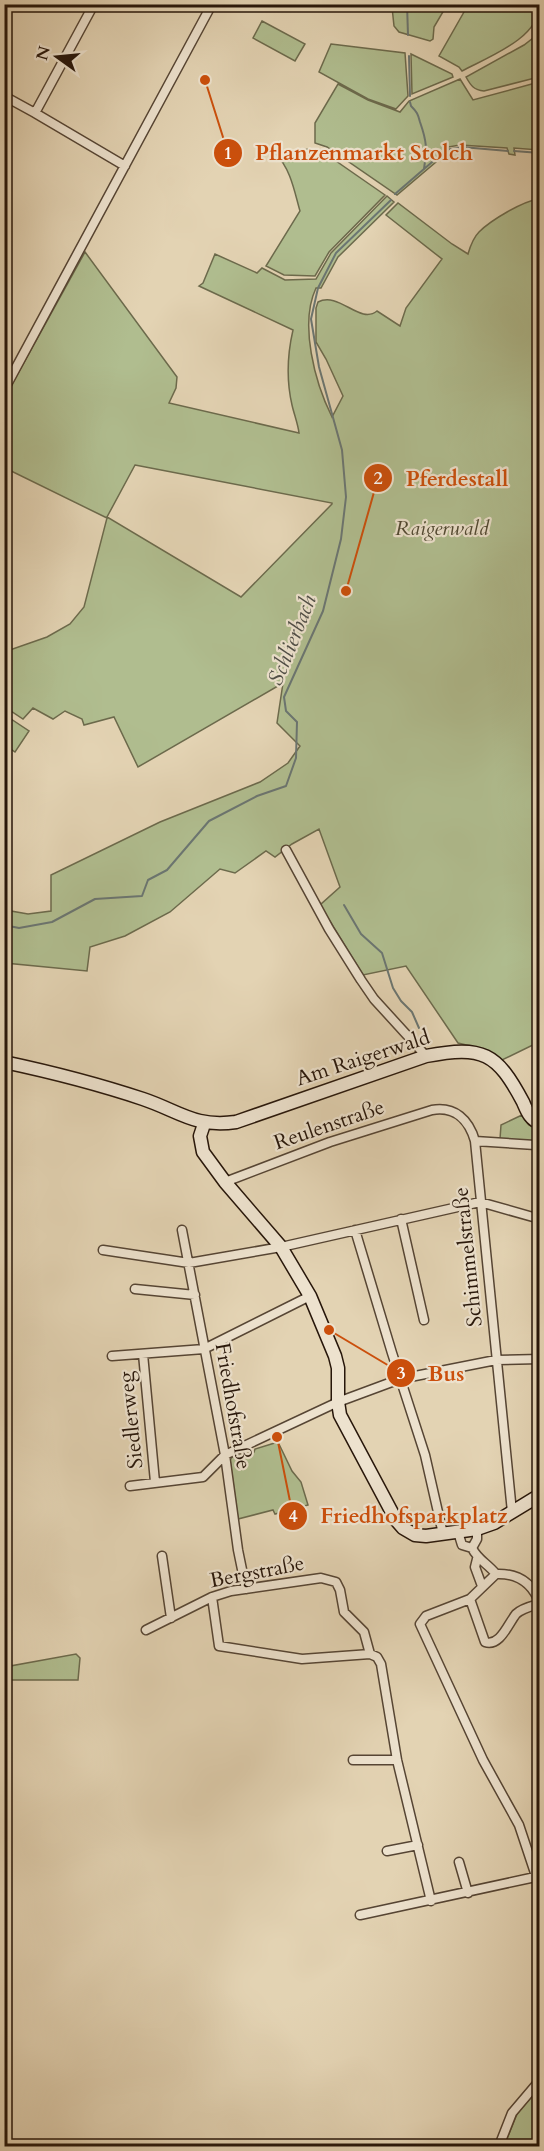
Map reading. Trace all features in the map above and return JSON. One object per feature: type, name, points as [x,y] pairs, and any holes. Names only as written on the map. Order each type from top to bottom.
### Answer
[{"type":"street","points":[[34,113],[94,4]]},
{"type":"street","points":[[4,390],[212,4]]},
{"type":"street","points":[[4,96],[125,166]]},
{"type":"street","points":[[286,850],[360,980],[374,999],[426,1056]]},
{"type":"street","name":"Am Raigerwald","points":[[204,1124],[219,1125],[236,1122],[426,1056],[459,1051],[490,1058],[500,1065],[529,1114],[534,1121],[540,1123]]},
{"type":"street","points":[[4,1062],[143,1099],[204,1124],[200,1136],[203,1152],[225,1182],[281,1247],[310,1296],[335,1356],[338,1368],[340,1415],[396,1520],[403,1528],[415,1535],[477,1529],[540,1496]]},
{"type":"street","name":"Reulenstraße","points":[[225,1182],[340,1139],[432,1110],[446,1110]]},
{"type":"street","name":"Schimmelstraße","points":[[446,1110],[463,1118],[475,1141],[512,1512]]},
{"type":"street","points":[[475,1141],[535,1145]]},
{"type":"street","points":[[103,1250],[189,1263],[281,1247],[480,1202],[540,1219]]},
{"type":"street","points":[[401,1219],[424,1320]]},
{"type":"street","name":"Friedhofstraße","points":[[182,1230],[225,1455],[238,1550],[246,1589]]},
{"type":"street","points":[[355,1230],[400,1379],[426,1455],[443,1534]]},
{"type":"street","points":[[135,1289],[195,1295]]},
{"type":"street","points":[[112,1356],[204,1348],[310,1296]]},
{"type":"street","name":"Siedlerweg","points":[[142,1354],[155,1482]]},
{"type":"street","points":[[130,1486],[203,1477],[225,1455],[338,1402],[400,1379],[496,1360],[540,1359]]},
{"type":"street","points":[[472,1548],[477,1539],[477,1529]]},
{"type":"street","points":[[458,1532],[462,1545],[472,1548],[477,1559],[475,1567],[482,1586]]},
{"type":"street","points":[[162,1556],[171,1618]]},
{"type":"street","points":[[477,1559],[484,1561],[496,1574]]},
{"type":"street","points":[[360,1915],[538,1876],[519,1825],[483,1760],[421,1629],[422,1620],[426,1616],[470,1599],[496,1574],[508,1574],[523,1580],[538,1592],[539,1604],[520,1611],[501,1636],[488,1644],[485,1642],[470,1599]]},
{"type":"street","name":"Bergstraße","points":[[146,1630],[212,1597],[246,1589],[321,1578],[336,1582],[340,1590],[344,1612],[364,1632],[370,1654]]},
{"type":"street","points":[[212,1597],[219,1646],[302,1659],[370,1654],[377,1657],[381,1664],[397,1760],[431,1901]]},
{"type":"street","points":[[353,1760],[397,1760]]},
{"type":"street","points":[[387,1851],[418,1845]]},
{"type":"street","points":[[459,1862],[468,1893]]},
{"type":"street","points":[[499,2146],[512,2113],[540,2080]]},
{"type":"green space","points":[[400,4],[447,5],[434,27],[433,39],[430,41],[399,32],[394,26],[392,7],[400,7]]},
{"type":"green space","points":[[468,5],[539,5],[537,17],[522,37],[498,53],[462,71],[439,56]]},
{"type":"green space","points":[[262,21],[305,44],[295,61],[253,38]]},
{"type":"green space","points":[[539,28],[539,77],[484,91],[475,89],[471,85],[466,77],[524,45],[533,38]]},
{"type":"green space","points":[[331,44],[405,53],[408,96],[396,109],[368,99],[319,72]]},
{"type":"green space","points":[[411,54],[452,74],[453,77],[412,94]]},
{"type":"green space","points":[[460,79],[473,100],[539,82],[539,150],[514,148],[515,155],[509,154],[507,148],[460,145],[448,147],[449,151],[397,195],[327,147],[315,143],[315,123],[338,84],[368,100],[400,112],[409,101]]},
{"type":"green space","points":[[309,149],[320,150],[385,195],[329,252],[315,276],[284,275],[266,266],[300,211],[289,174],[276,154]]},
{"type":"green space","name":"Raigerwald","points":[[387,196],[394,202],[338,257],[321,288],[316,288],[311,302],[309,336],[311,353],[320,388],[332,417],[343,396],[316,342],[318,302],[334,301],[364,314],[377,311],[400,326],[406,308],[442,259],[386,215],[398,203],[468,254],[475,237],[484,227],[516,207],[539,199],[539,1042],[502,1060],[487,1050],[458,1043],[406,966],[363,975],[320,905],[340,887],[319,829],[292,844],[275,857],[266,851],[235,873],[220,869],[170,912],[125,936],[90,947],[87,971],[5,963],[5,910],[28,914],[51,911],[51,875],[160,822],[260,782],[288,763],[300,746],[277,723],[283,683],[138,767],[114,717],[84,725],[82,719],[65,711],[53,719],[33,708],[23,719],[5,707],[4,652],[47,637],[70,624],[84,607],[107,518],[5,468],[5,397],[85,252],[177,377],[176,388],[169,403],[299,433],[288,377],[288,358],[293,330],[199,286],[203,283],[215,254],[257,273],[262,268],[285,280],[316,279],[331,253]],"holes":[[[135,465],[332,503],[241,597],[107,517]]]},
{"type":"green space","points":[[5,715],[29,731],[15,752],[5,745]]},
{"type":"green space","points":[[522,1115],[529,1125],[539,1130],[539,1140],[500,1139],[501,1125]]},
{"type":"green space","points":[[278,1442],[292,1471],[301,1482],[308,1505],[275,1514],[273,1510],[238,1519],[230,1460],[232,1457],[254,1452],[255,1449]]},
{"type":"green space","points":[[76,1654],[80,1658],[78,1680],[5,1680],[5,1667]]},
{"type":"green space","points":[[539,2084],[539,2146],[504,2146],[517,2114]]},
{"type":"waterway","points":[[407,4],[408,35]]},
{"type":"waterway","points":[[409,56],[410,96]]},
{"type":"waterway","points":[[410,102],[418,115],[425,140],[424,169]]},
{"type":"waterway","name":"Schlierbach","points":[[395,194],[446,150],[462,147],[508,151]]},
{"type":"waterway","name":"Schlierbach","points":[[514,151],[540,153]]},
{"type":"waterway","name":"Schlierbach","points":[[4,925],[19,928],[52,922],[95,899],[142,896],[148,880],[167,870],[209,821],[257,796],[286,786],[296,758],[297,722],[286,711],[284,697],[323,611],[341,539],[346,497],[342,450],[319,367],[311,319],[318,288],[336,253],[391,200]]},
{"type":"waterway","points":[[344,905],[361,934],[382,953],[393,988],[412,1012],[419,1028]]},
{"type":"place","name":"Pflanzenmarkt Stolch","points":[[205,80]]},
{"type":"place","name":"Pferdestall","points":[[346,591]]},
{"type":"place","name":"Bus","points":[[329,1330]]},
{"type":"place","name":"Friedhofsparkplatz","points":[[277,1437]]}]
